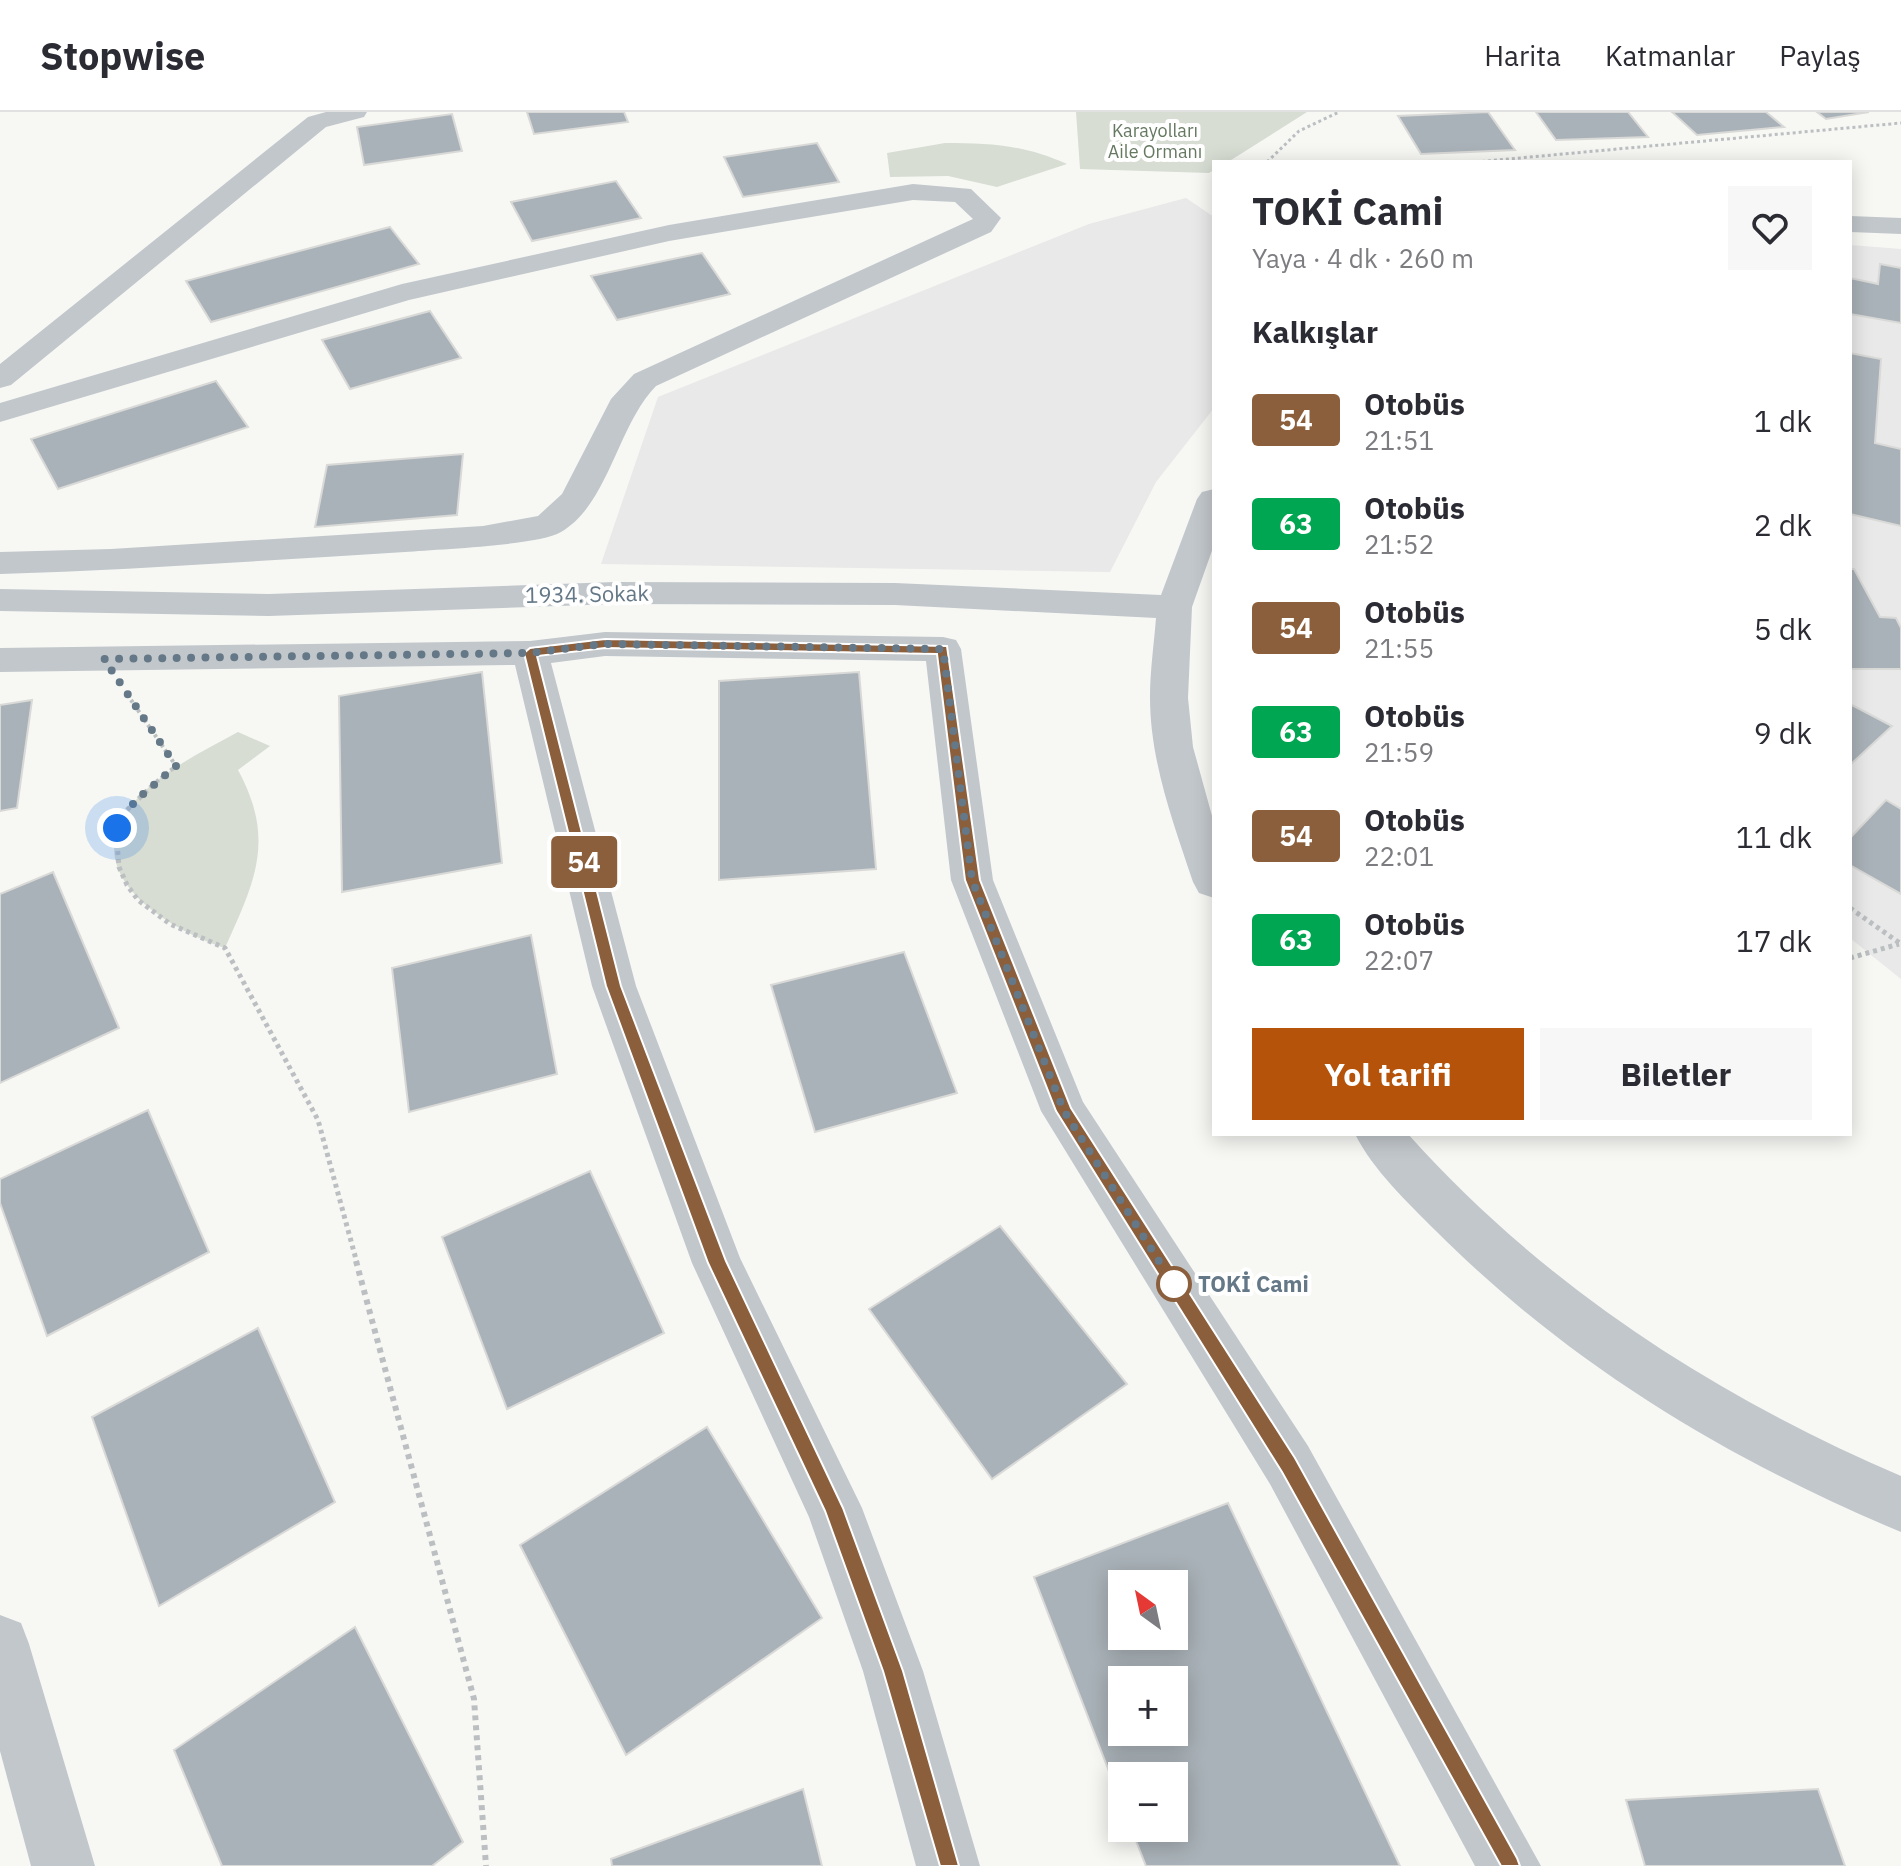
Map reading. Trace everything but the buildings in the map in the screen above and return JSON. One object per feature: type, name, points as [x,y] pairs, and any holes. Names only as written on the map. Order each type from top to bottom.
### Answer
[{"type":"street","points":[[0,379],[317,122],[355,112]]},
{"type":"street","points":[[0,413],[402,293],[669,233],[913,192],[962,195],[988,218],[981,226],[645,380],[626,399],[576,499],[549,525],[483,536],[111,560],[0,563]]},
{"type":"street","points":[[1852,224],[1901,226]]},
{"type":"street","points":[[1212,504],[1174,607],[1169,698],[1174,747],[1188,806],[1212,876]]},
{"type":"street","name":"1934. Sokak","points":[[0,600],[269,605],[615,593],[895,594],[1174,607]]},
{"type":"street","points":[[0,660],[530,653],[605,644],[943,649],[972,880],[1064,1111],[1289,1465],[1509,1866]]},
{"type":"street","points":[[530,653],[614,986],[717,1263],[834,1508],[893,1671],[948,1866]]},
{"type":"street","points":[[1381,1136],[1480,1243],[1533,1289],[1601,1339],[1694,1404],[1815,1469],[1901,1504]]},
{"type":"street","points":[[0,1644],[63,1866]]},
{"type":"path","points":[[1269,160],[1278,148],[1317,119],[1339,112]]},
{"type":"path","points":[[1498,160],[1901,123]]},
{"type":"path","points":[[104,659],[176,766],[135,801],[117,828],[117,855],[123,882],[153,914],[192,937],[225,948],[318,1120],[474,1699],[486,1866]]},
{"type":"path","points":[[1852,909],[1900,944]]},
{"type":"path","points":[[1852,957],[1900,944]]},
{"type":"shaded area","points":[[1186,198],[1212,216],[1212,411],[1156,482],[1110,572],[601,564],[658,397],[1089,224]]},
{"type":"shaded area","points":[[1852,245],[1901,249],[1901,979],[1852,940]]},
{"type":"green space","name":"Karayolları Aile Ormanı","points":[[1076,112],[1307,112],[1231,160],[1212,160],[1212,171],[1209,173],[1080,169]]},
{"type":"green space","points":[[945,143],[1008,146],[1067,164],[997,187],[948,176],[890,177],[887,153]]},
{"type":"green space","points":[[238,732],[270,746],[238,770],[250,795],[256,818],[257,860],[245,902],[225,948],[177,927],[134,894],[120,873],[114,851],[118,827],[146,790],[184,762]]},
{"type":"bus line","name":"54","points":[[948,1866],[893,1671],[834,1508],[717,1263],[614,986],[530,653],[605,644],[943,649],[972,880],[1064,1111],[1289,1465],[1509,1866]]},
{"type":"place","name":"TOKİ Cami","points":[[1174,1284]]},
{"type":"route","points":[[117,828],[135,801],[176,766],[104,659],[530,653],[605,644],[943,649],[972,880],[1064,1111],[1176,1288],[1174,1284]]}]
